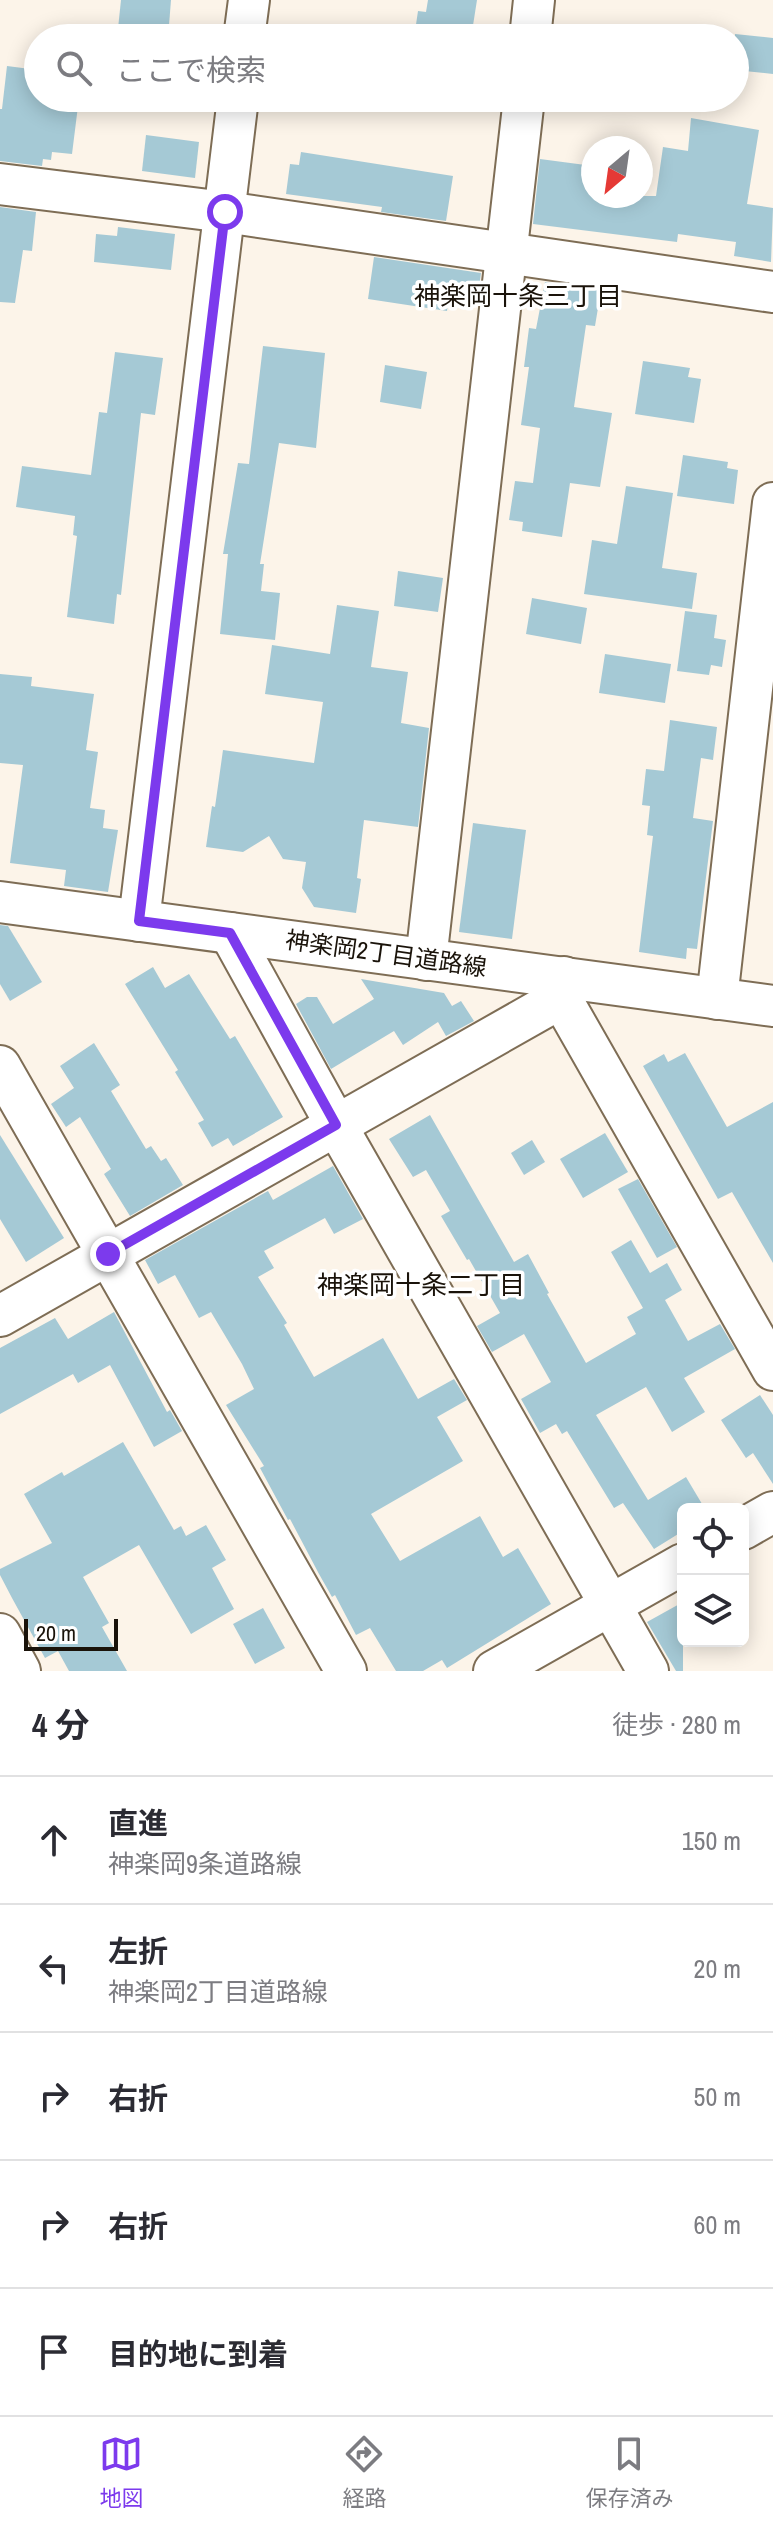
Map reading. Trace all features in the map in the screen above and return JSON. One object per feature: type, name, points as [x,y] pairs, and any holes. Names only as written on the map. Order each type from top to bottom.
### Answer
[{"type":"street","points":[[246,24],[249,0]]},
{"type":"street","points":[[531,24],[534,0]]},
{"type":"street","points":[[139,921],[236,112]]},
{"type":"street","points":[[426,960],[522,112]]},
{"type":"street","points":[[0,184],[507,251],[773,292]]},
{"type":"street","points":[[717,999],[773,503]]},
{"type":"street","name":"神楽岡2丁目道路線","points":[[0,902],[426,960],[562,988],[773,1006]]},
{"type":"street","points":[[230,933],[648,1671]]},
{"type":"street","points":[[0,1316],[336,1125],[562,988],[773,1370]]},
{"type":"street","points":[[0,1066],[346,1671]]},
{"type":"street","points":[[749,1526],[773,1512]]},
{"type":"street","points":[[494,1671],[677,1567]]},
{"type":"street","points":[[0,1634],[20,1671]]},
{"type":"building","points":[[121,0],[171,0],[169,24],[118,24]]},
{"type":"building","points":[[428,0],[477,0],[473,24],[416,24],[418,11],[426,12]]},
{"type":"building","points":[[749,35],[773,38],[773,74],[749,71]]},
{"type":"building","points":[[7,66],[24,68],[24,112],[77,112],[72,154],[52,152],[51,160],[43,159],[42,166],[0,161]]},
{"type":"building","points":[[691,118],[759,130],[747,204],[773,208],[771,262],[734,256],[736,242],[678,234],[677,242],[533,224],[540,159],[581,164],[581,208],[653,208],[663,147],[688,151]]},
{"type":"building","points":[[146,135],[199,142],[195,178],[142,171]]},
{"type":"building","points":[[301,152],[453,176],[446,221],[381,212],[382,207],[286,194],[290,164],[299,165]]},
{"type":"building","points":[[0,207],[36,212],[32,251],[23,250],[15,303],[0,302]]},
{"type":"building","points":[[118,227],[175,234],[171,270],[94,262],[96,234],[117,236]]},
{"type":"building","points":[[374,257],[481,273],[478,295],[450,290],[447,311],[368,299]]},
{"type":"building","points":[[545,282],[601,290],[595,326],[586,325],[574,407],[612,413],[600,487],[570,483],[562,537],[522,531],[523,522],[509,520],[515,481],[533,483],[540,428],[521,425],[529,367],[524,367],[529,328],[536,329]]},
{"type":"building","points":[[263,346],[325,353],[316,448],[279,443],[260,564],[264,564],[261,591],[280,593],[275,640],[220,634],[228,554],[223,554],[238,463],[249,464]]},
{"type":"building","points":[[115,352],[163,358],[155,415],[141,413],[121,595],[117,594],[114,624],[67,617],[77,536],[73,535],[75,516],[16,507],[22,466],[91,475],[99,412],[107,413]]},
{"type":"building","points":[[643,361],[690,368],[688,377],[701,379],[694,423],[635,414]]},
{"type":"building","points":[[385,365],[427,372],[421,409],[380,402]]},
{"type":"building","points":[[683,455],[728,462],[727,468],[738,470],[734,504],[677,496]]},
{"type":"building","points":[[626,486],[673,493],[662,568],[697,573],[692,609],[584,594],[592,540],[617,544]]},
{"type":"building","points":[[398,571],[443,578],[438,612],[394,606]]},
{"type":"building","points":[[532,598],[587,608],[581,644],[526,634]]},
{"type":"building","points":[[337,605],[379,611],[371,667],[408,672],[401,723],[429,728],[418,827],[364,820],[356,913],[314,907],[302,888],[306,862],[283,859],[269,836],[243,852],[206,847],[223,750],[314,763],[323,702],[265,694],[272,645],[330,654]]},
{"type":"building","points":[[685,611],[717,615],[714,638],[726,640],[722,667],[711,665],[709,675],[677,671]]},
{"type":"building","points":[[605,654],[671,664],[665,703],[599,693]]},
{"type":"building","points":[[0,674],[32,677],[31,686],[94,694],[86,750],[98,752],[90,808],[105,810],[103,828],[118,830],[108,892],[64,886],[66,870],[10,863],[23,765],[0,763]]},
{"type":"building","points":[[670,720],[717,727],[713,760],[701,758],[693,818],[713,821],[697,949],[687,948],[686,959],[639,952],[653,836],[647,835],[650,806],[642,805],[646,769],[664,771]]},
{"type":"building","points":[[473,823],[526,830],[512,939],[459,932]]},
{"type":"building","points":[[0,925],[8,926],[42,982],[10,1001],[0,984]]},
{"type":"building","points":[[153,967],[165,988],[189,974],[230,1039],[235,1036],[283,1117],[233,1146],[228,1138],[212,1147],[198,1123],[204,1120],[175,1072],[178,1070],[125,984]]},
{"type":"building","points":[[361,979],[444,993],[452,1006],[461,1001],[474,1021],[446,1036],[438,1022],[403,1045],[394,1031],[331,1069],[296,1004],[307,997],[317,997],[333,1024],[374,999]]},
{"type":"building","points":[[94,1043],[120,1085],[111,1091],[146,1149],[151,1146],[161,1161],[166,1158],[183,1185],[130,1216],[104,1174],[111,1169],[80,1117],[66,1127],[51,1104],[74,1088],[60,1066]]},
{"type":"building","points":[[685,1053],[727,1127],[773,1102],[773,1263],[732,1192],[718,1199],[643,1066],[664,1054],[668,1062]]},
{"type":"building","points":[[430,1115],[514,1262],[528,1254],[586,1363],[636,1334],[627,1317],[643,1308],[611,1252],[631,1240],[650,1273],[667,1263],[682,1290],[665,1300],[688,1341],[720,1324],[735,1349],[684,1378],[705,1412],[672,1432],[646,1387],[596,1415],[648,1500],[686,1477],[701,1503],[677,1503],[677,1535],[654,1549],[623,1503],[614,1508],[567,1431],[562,1434],[556,1424],[540,1433],[521,1399],[551,1382],[524,1334],[492,1352],[477,1326],[500,1313],[441,1216],[450,1211],[426,1170],[413,1177],[389,1139]]},
{"type":"building","points":[[605,1133],[628,1172],[583,1198],[560,1159]]},
{"type":"building","points":[[0,1135],[64,1238],[26,1262],[0,1219]]},
{"type":"building","points":[[532,1140],[545,1162],[524,1175],[511,1153]]},
{"type":"building","points":[[333,1166],[363,1219],[334,1234],[325,1218],[264,1251],[274,1268],[258,1277],[287,1323],[284,1325],[314,1377],[383,1338],[418,1399],[454,1379],[467,1400],[437,1417],[463,1461],[371,1514],[400,1561],[480,1516],[503,1557],[518,1548],[551,1604],[447,1668],[442,1660],[423,1671],[396,1671],[370,1628],[356,1635],[288,1520],[260,1468],[264,1466],[226,1405],[254,1389],[242,1364],[211,1312],[199,1318],[175,1275],[158,1284],[145,1260],[268,1191],[273,1200]]},
{"type":"building","points":[[638,1179],[677,1247],[657,1258],[618,1189]]},
{"type":"building","points":[[114,1312],[167,1412],[170,1410],[182,1431],[154,1447],[110,1365],[78,1383],[73,1374],[0,1414],[0,1348],[55,1318],[68,1339]]},
{"type":"building","points":[[760,1395],[773,1415],[773,1484],[753,1453],[746,1458],[721,1420]]},
{"type":"building","points":[[123,1442],[174,1530],[181,1526],[186,1536],[206,1525],[226,1560],[212,1568],[234,1609],[191,1634],[139,1545],[83,1577],[109,1623],[102,1627],[127,1671],[69,1671],[58,1651],[45,1658],[0,1575],[0,1569],[52,1543],[24,1494],[62,1472],[64,1476]]},
{"type":"building","points":[[677,1605],[677,1647],[683,1647],[683,1671],[676,1671],[647,1622]]},
{"type":"building","points":[[263,1608],[285,1648],[255,1664],[233,1624]]},
{"type":"district","name":"神楽岡十条三丁目","points":[[518,296]]},
{"type":"district","name":"神楽岡十条二丁目","points":[[421,1285]]},
{"type":"route","points":[[108,1254],[336,1125],[230,933],[139,921],[225,212]]}]
